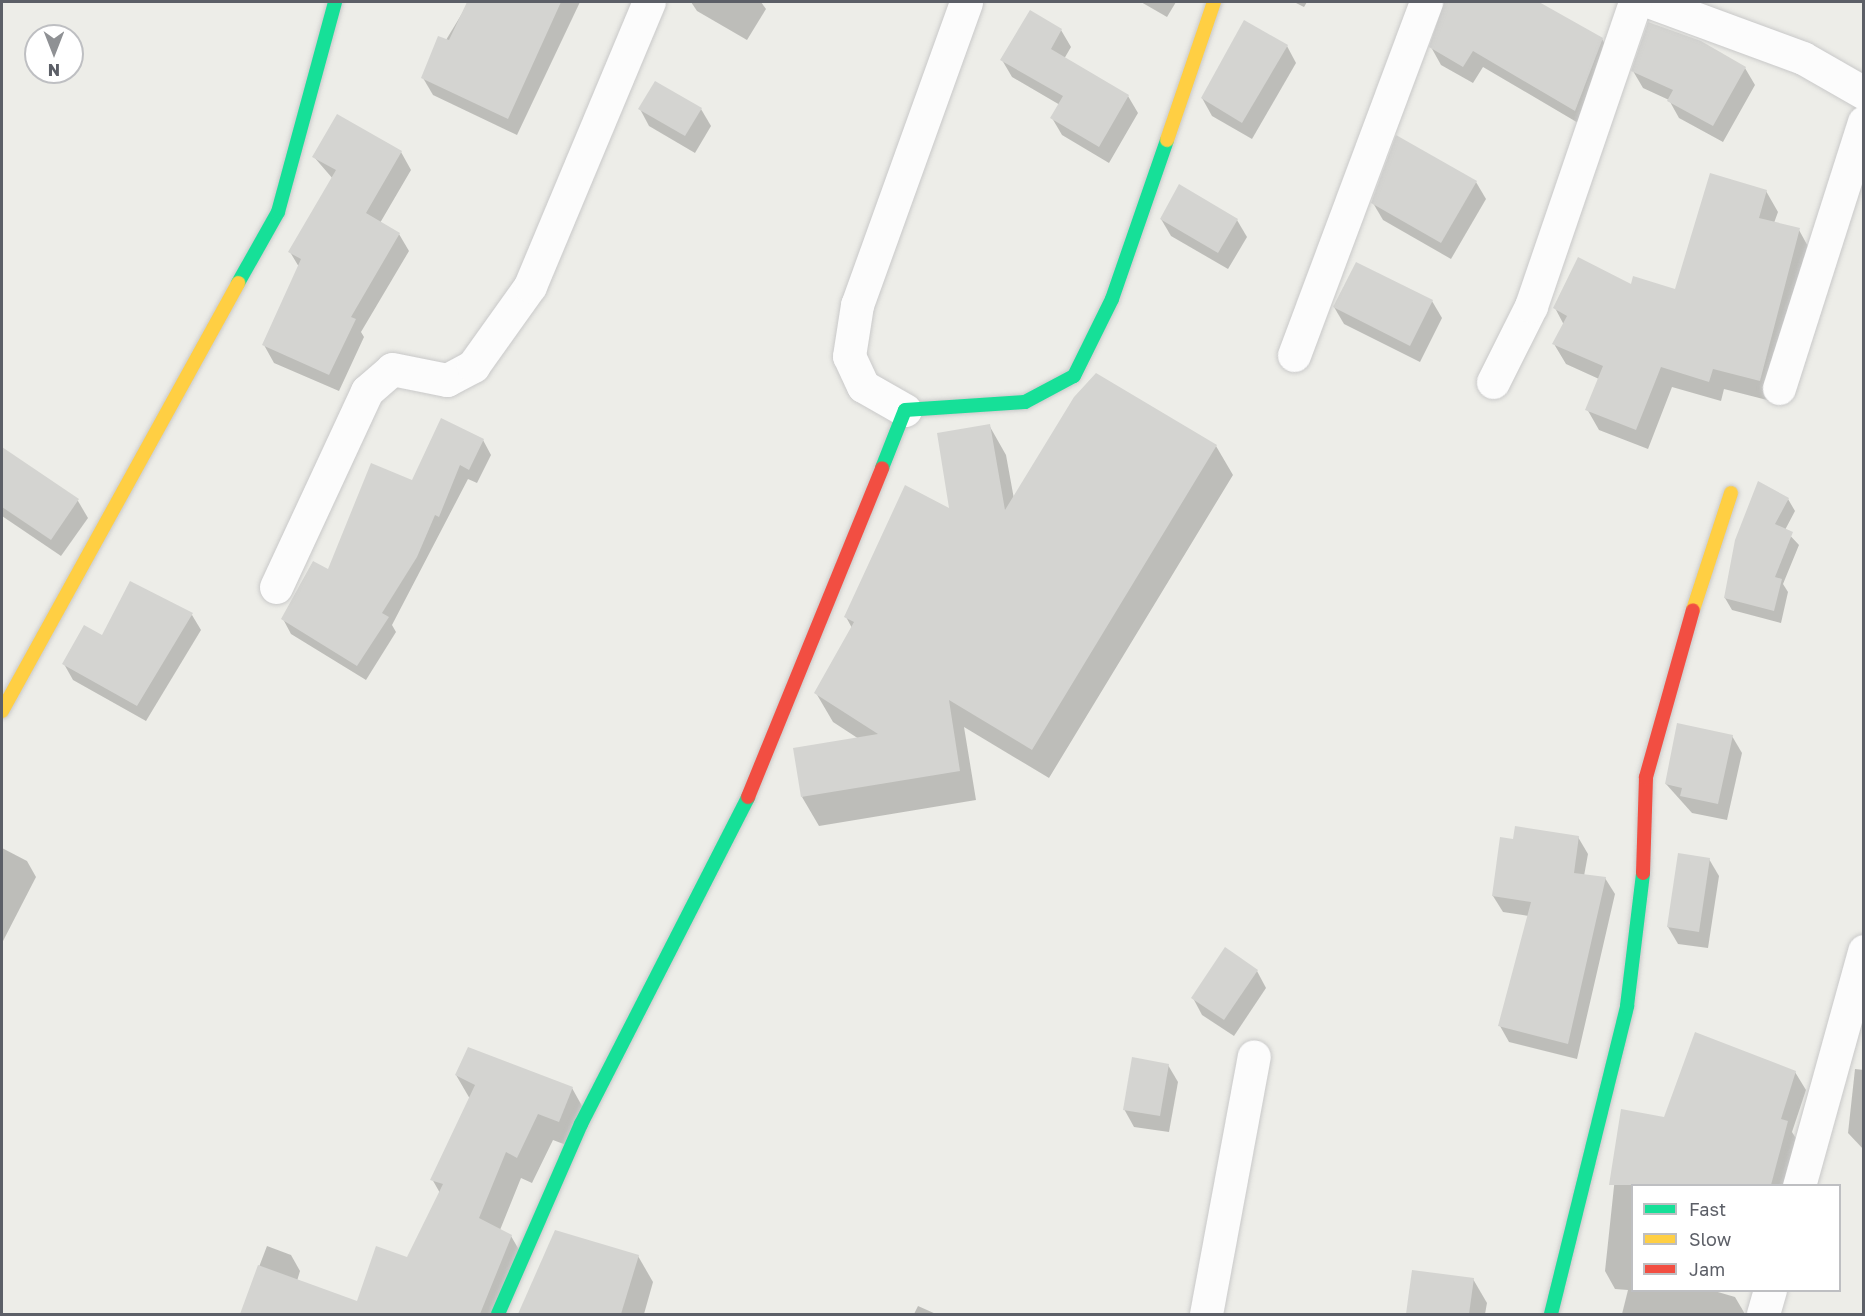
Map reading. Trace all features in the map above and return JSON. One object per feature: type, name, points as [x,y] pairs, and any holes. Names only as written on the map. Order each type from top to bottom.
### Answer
[{"type":"street","points":[[2,711],[278,212],[335,2]]},
{"type":"street","points":[[276,588],[367,392],[392,369],[447,380],[473,366],[530,286],[649,2]]},
{"type":"street","points":[[966,2],[857,305],[849,357],[863,386],[904,410],[1025,402],[1074,376],[1112,299],[1214,2]]},
{"type":"street","points":[[1294,355],[1426,2]]},
{"type":"street","points":[[1493,382],[1531,306],[1635,2]]},
{"type":"street","points":[[1651,2],[1803,58],[1863,93]]},
{"type":"street","points":[[1779,388],[1863,122]]},
{"type":"street","points":[[498,1314],[581,1124],[770,754],[904,410]]},
{"type":"street","points":[[1551,1314],[1627,1006],[1643,884],[1646,777],[1663,701],[1731,493]]},
{"type":"street","points":[[1799,1184],[1863,951]]},
{"type":"street","points":[[1206,1314],[1254,1056]]},
{"type":"street","points":[[1764,1314],[1770,1292]]},
{"type":"building","points":[[467,2],[561,2],[508,119],[421,78],[438,36],[449,40]]},
{"type":"building","points":[[1444,2],[1539,2],[1603,38],[1575,111],[1473,51],[1463,67],[1429,47]]},
{"type":"building","points":[[1030,10],[1062,29],[1051,49],[1129,95],[1099,147],[1050,118],[1063,96],[1000,60]]},
{"type":"building","points":[[1244,20],[1288,45],[1242,123],[1201,98]]},
{"type":"building","points":[[1648,22],[1701,41],[1746,67],[1713,126],[1667,101],[1673,90],[1631,71]]},
{"type":"building","points":[[655,81],[702,108],[685,136],[638,109]]},
{"type":"building","points":[[337,114],[402,151],[366,213],[400,233],[351,317],[356,319],[329,375],[262,345],[301,259],[288,252],[336,170],[312,157]]},
{"type":"building","points":[[1396,135],[1477,181],[1441,243],[1371,203]]},
{"type":"building","points":[[1710,173],[1767,190],[1759,218],[1800,228],[1760,381],[1713,369],[1709,382],[1661,367],[1636,430],[1585,410],[1603,366],[1552,344],[1567,316],[1553,308],[1578,257],[1631,284],[1633,276],[1675,289]]},
{"type":"building","points":[[1179,184],[1238,219],[1218,253],[1160,219]]},
{"type":"building","points":[[1356,262],[1433,300],[1410,346],[1333,307]]},
{"type":"building","points":[[1096,373],[1217,445],[1032,750],[949,700],[960,771],[801,797],[793,748],[878,734],[814,693],[854,622],[844,617],[905,485],[949,508],[937,433],[990,424],[1005,510],[1074,397]]},
{"type":"building","points":[[441,418],[484,439],[469,470],[460,465],[439,517],[435,515],[417,557],[382,613],[389,617],[357,666],[281,619],[313,561],[328,569],[371,463],[412,480]]},
{"type":"building","points":[[2,447],[79,499],[51,540],[2,507]]},
{"type":"building","points":[[1758,481],[1789,498],[1775,524],[1793,532],[1775,577],[1782,579],[1774,611],[1724,598],[1735,540]]},
{"type":"building","points":[[130,581],[193,613],[137,706],[62,664],[84,625],[102,635]]},
{"type":"building","points":[[1677,723],[1733,735],[1718,804],[1680,796],[1682,788],[1665,784]]},
{"type":"building","points":[[1515,826],[1579,836],[1574,873],[1606,877],[1568,1044],[1498,1026],[1531,902],[1492,896],[1500,837],[1513,839]]},
{"type":"building","points":[[1678,853],[1710,858],[1699,932],[1667,927]]},
{"type":"building","points":[[1225,947],[1258,970],[1224,1020],[1191,998]]},
{"type":"building","points":[[1695,1032],[1796,1071],[1781,1119],[1788,1121],[1771,1184],[1609,1185],[1621,1109],[1664,1117]]},
{"type":"building","points":[[468,1047],[573,1087],[559,1122],[538,1114],[517,1158],[506,1152],[479,1218],[512,1235],[480,1314],[240,1314],[258,1265],[357,1301],[376,1246],[407,1257],[443,1184],[430,1180],[475,1085],[455,1075]]},
{"type":"building","points":[[1132,1057],[1169,1064],[1160,1116],[1123,1110]]},
{"type":"building","points":[[555,1230],[639,1255],[621,1314],[518,1314]]},
{"type":"building","points":[[1412,1270],[1474,1278],[1469,1314],[1406,1314]]},
{"type":"traffic: fast","points":[[238,283],[278,212],[335,2]]},
{"type":"traffic: fast","points":[[882,468],[905,410],[1025,402],[1074,376],[1112,299],[1167,140]]},
{"type":"traffic: fast","points":[[498,1314],[581,1124],[748,797]]},
{"type":"traffic: fast","points":[[1551,1314],[1627,1006],[1643,873]]},
{"type":"traffic: slow","points":[[1167,140],[1214,2]]},
{"type":"traffic: slow","points":[[2,711],[238,283]]},
{"type":"traffic: slow","points":[[1693,610],[1731,493]]},
{"type":"traffic: jam","points":[[748,797],[882,468]]},
{"type":"traffic: jam","points":[[1643,873],[1646,777],[1693,610]]}]
